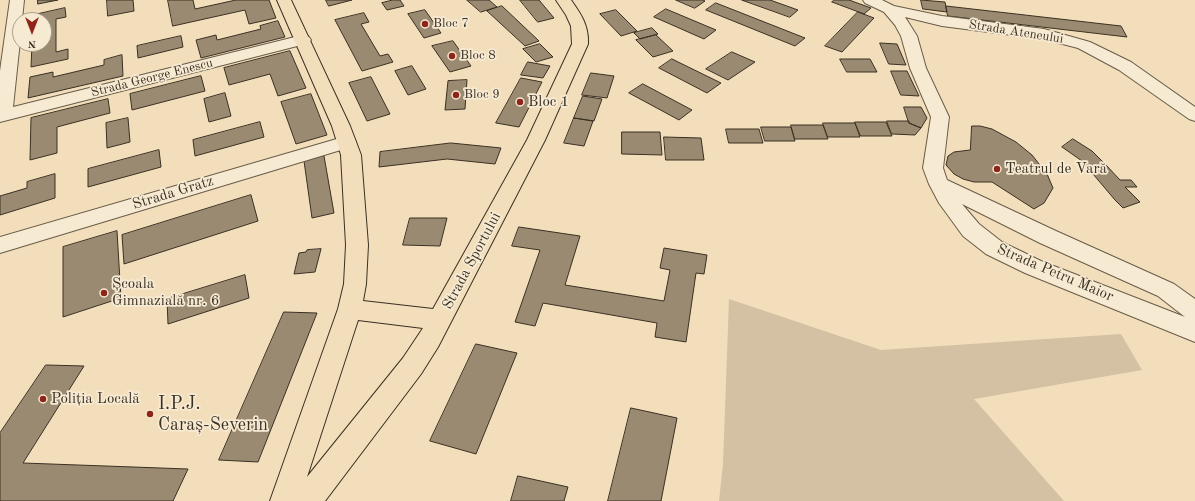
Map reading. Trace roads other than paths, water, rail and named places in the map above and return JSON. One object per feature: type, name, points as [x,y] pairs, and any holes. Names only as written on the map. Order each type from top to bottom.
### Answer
[{"type":"main road","points":[[284,0],[347,142],[353,170],[357,245],[354,284],[350,309],[285,501]]},
{"type":"main road","name":"Strada Sportului","points":[[307,501],[412,366],[440,320],[530,151],[577,52],[581,36],[579,24],[574,14],[563,0]]},
{"type":"main road","points":[[350,309],[440,320]]},
{"type":"street","points":[[2,115],[17,0]]},
{"type":"street","name":"Strada Petru Maior","points":[[870,0],[889,9],[902,23],[909,36],[918,68],[940,118],[933,168],[946,198],[971,230],[994,248],[1033,267],[1195,332]]},
{"type":"street","name":"Strada Ateneului","points":[[889,9],[942,21],[1044,34],[1084,45],[1125,66],[1195,115]]},
{"type":"street","name":"Strada George Enescu","points":[[2,115],[303,40]]},
{"type":"street","name":"Strada Gratz","points":[[0,245],[347,142]]},
{"type":"street","name":"Strada Petru Maior","points":[[939,184],[1048,237],[1166,290],[1195,312]]},
{"type":"place","name":"Bloc 7","points":[[425,24]]},
{"type":"place","name":"Bloc 8","points":[[452,56]]},
{"type":"place","name":"Bloc 9","points":[[456,95]]},
{"type":"place","name":"Bloc 1","points":[[520,102]]},
{"type":"place","name":"Teatrul de Vară","points":[[997,169]]},
{"type":"place","name":"Școala Gimnazială nr. 6","points":[[104,293]]},
{"type":"place","name":"Poliția Locală","points":[[43,399]]},
{"type":"place","name":"I.P.J. Caraș-Severin","points":[[150,414]]}]
